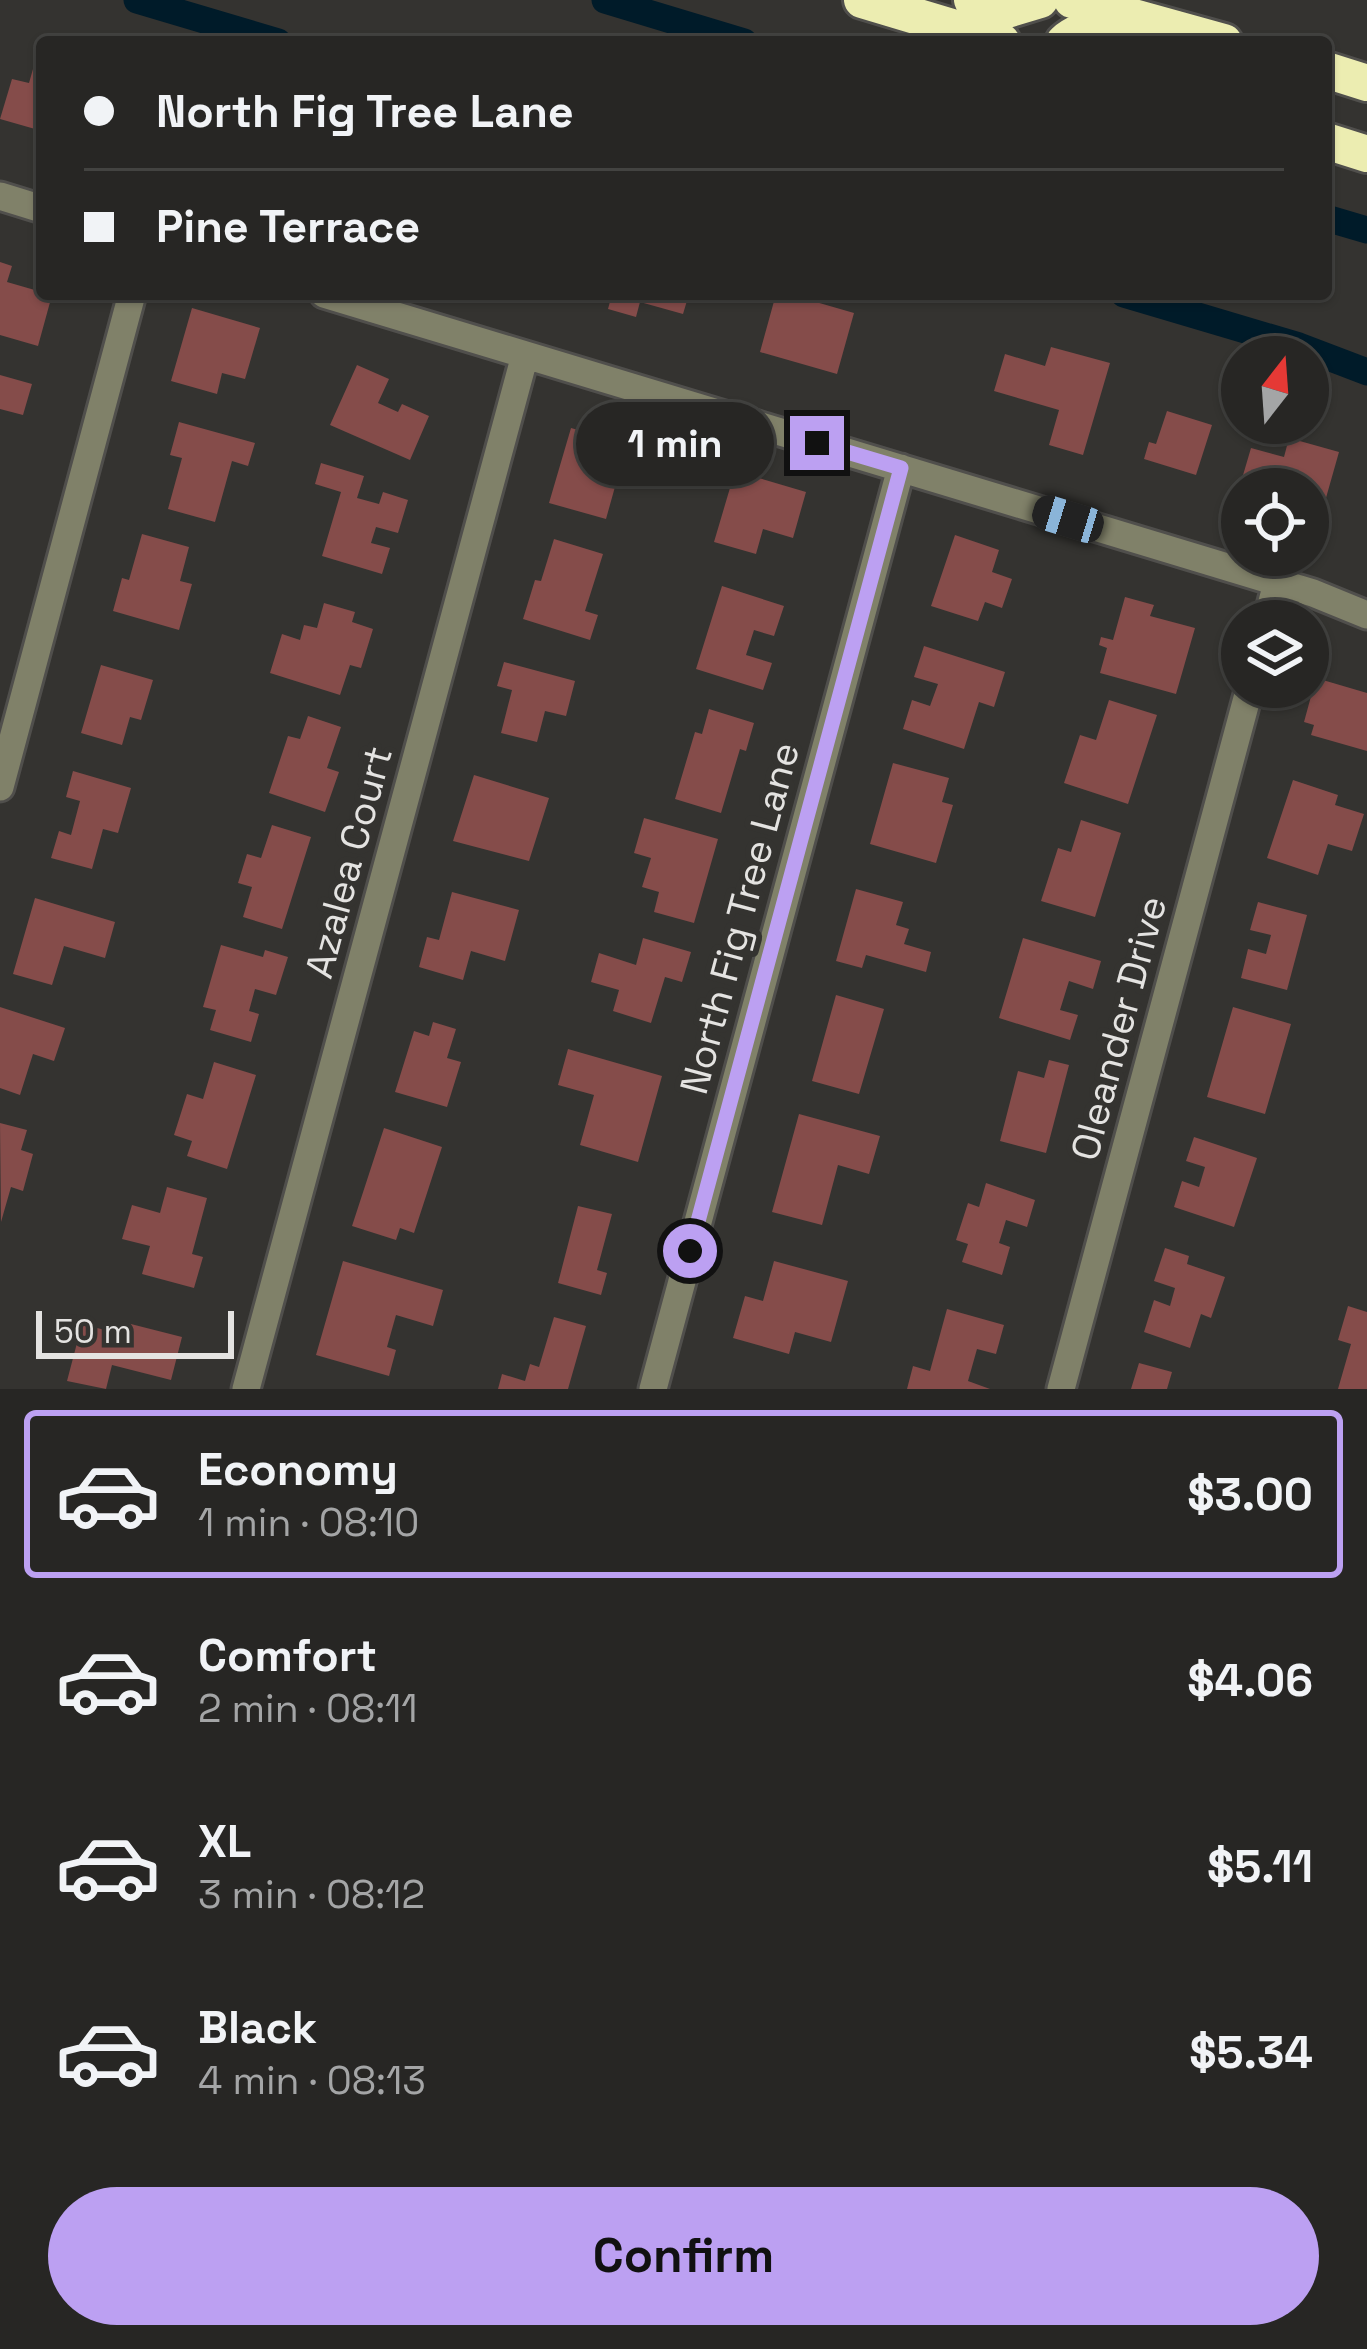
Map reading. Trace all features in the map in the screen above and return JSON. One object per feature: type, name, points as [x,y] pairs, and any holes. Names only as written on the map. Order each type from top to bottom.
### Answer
[{"type":"highway","points":[[862,0],[982,36]]},
{"type":"highway","points":[[971,0],[1007,10],[1040,0]]},
{"type":"highway","points":[[1072,0],[1202,36]]},
{"type":"highway","points":[[1070,36],[1090,27],[1121,36]]},
{"type":"highway","points":[[1332,143],[1367,154]]},
{"type":"street","points":[[0,196],[36,207]]},
{"type":"street","points":[[0,787],[130,300]]},
{"type":"street","points":[[344,300],[1367,615]]},
{"type":"street","name":"Azalea Court","points":[[246,1389],[525,355]]},
{"type":"street","name":"North Fig Tree Lane","points":[[653,1389],[901,468]]},
{"type":"street","points":[[1273,600],[1277,584]]},
{"type":"street","name":"Oleander Drive","points":[[1061,1389],[1244,708]]},
{"type":"building","points":[[36,70],[36,129],[0,119],[12,79],[29,83]]},
{"type":"building","points":[[0,262],[12,266],[7,282],[36,290],[36,300],[51,300],[38,346],[0,335]]},
{"type":"building","points":[[610,300],[687,300],[683,314],[640,302],[636,317],[608,309]]},
{"type":"building","points":[[774,300],[809,300],[854,313],[837,374],[760,352]]},
{"type":"building","points":[[192,308],[260,328],[245,379],[222,373],[217,394],[171,381]]},
{"type":"building","points":[[1051,347],[1110,363],[1083,455],[1049,445],[1059,410],[994,391],[1005,354],[1045,366]]},
{"type":"building","points":[[357,365],[389,379],[378,403],[398,412],[402,404],[429,416],[410,460],[330,425]]},
{"type":"building","points":[[0,375],[32,384],[23,415],[0,409]]},
{"type":"building","points":[[1167,411],[1212,425],[1196,475],[1144,459],[1149,442],[1156,444]]},
{"type":"building","points":[[179,422],[255,443],[248,466],[232,461],[215,522],[168,509],[182,458],[170,455]]},
{"type":"building","points":[[571,428],[627,444],[606,519],[549,503]]},
{"type":"building","points":[[1287,444],[1339,452],[1329,487],[1329,468],[1245,468],[1251,448],[1284,457]]},
{"type":"building","points":[[321,463],[364,476],[357,498],[379,504],[383,492],[408,500],[398,533],[376,527],[371,543],[390,548],[382,574],[322,556],[341,492],[315,484]]},
{"type":"building","points":[[735,471],[806,492],[793,538],[763,529],[756,554],[714,542]]},
{"type":"building","points":[[142,534],[189,547],[180,581],[192,584],[179,630],[113,611],[122,578],[129,580]]},
{"type":"building","points":[[955,535],[999,550],[992,572],[1012,579],[1002,608],[985,602],[978,621],[931,606]]},
{"type":"building","points":[[554,539],[603,554],[585,611],[598,615],[590,640],[523,619]]},
{"type":"building","points":[[722,586],[784,606],[774,636],[754,630],[746,655],[772,663],[763,690],[696,669]]},
{"type":"building","points":[[1125,597],[1154,605],[1150,616],[1195,628],[1176,694],[1100,673],[1107,648],[1099,645],[1101,637],[1113,640]]},
{"type":"building","points":[[324,603],[355,612],[352,622],[373,629],[361,668],[350,665],[340,695],[270,673],[282,634],[300,640],[304,625],[317,628]]},
{"type":"building","points":[[924,646],[1005,672],[994,707],[979,702],[964,749],[903,729],[912,700],[930,706],[938,684],[914,677]]},
{"type":"building","points":[[504,662],[575,681],[566,716],[545,711],[537,742],[501,733],[512,690],[497,686]]},
{"type":"building","points":[[101,665],[153,680],[141,720],[130,717],[122,745],[81,733]]},
{"type":"building","points":[[1329,682],[1367,693],[1367,751],[1311,735],[1314,725],[1304,722],[1308,708],[1329,708]]},
{"type":"building","points":[[1109,700],[1157,715],[1128,804],[1064,783],[1080,735],[1096,740]]},
{"type":"building","points":[[709,709],[754,723],[746,751],[740,749],[721,813],[675,799],[695,732],[702,734]]},
{"type":"building","points":[[308,716],[341,727],[327,768],[339,772],[325,812],[269,793],[288,736],[300,739]]},
{"type":"building","points":[[893,763],[949,778],[942,802],[953,805],[936,863],[870,844]]},
{"type":"building","points":[[73,771],[131,788],[118,833],[103,829],[92,869],[51,858],[59,831],[71,835],[80,801],[66,797]]},
{"type":"building","points":[[474,775],[549,798],[529,861],[453,841]]},
{"type":"building","points":[[1293,780],[1338,795],[1335,805],[1364,814],[1352,851],[1328,844],[1318,875],[1267,858]]},
{"type":"building","points":[[644,818],[718,839],[694,923],[654,912],[659,892],[642,887],[651,858],[634,853]]},
{"type":"building","points":[[1081,820],[1121,833],[1095,917],[1041,901],[1058,848],[1071,852]]},
{"type":"building","points":[[272,825],[311,837],[282,929],[243,917],[252,887],[238,883],[247,854],[261,858]]},
{"type":"building","points":[[856,889],[903,902],[896,925],[909,929],[904,944],[931,952],[926,972],[866,955],[862,968],[836,961]]},
{"type":"building","points":[[452,892],[519,910],[505,961],[471,951],[463,980],[419,967],[427,937],[439,940]]},
{"type":"building","points":[[35,898],[115,922],[105,958],[64,946],[52,985],[13,974]]},
{"type":"building","points":[[1258,902],[1307,915],[1287,990],[1241,978],[1248,949],[1266,954],[1271,935],[1250,930]]},
{"type":"building","points":[[643,938],[691,952],[682,982],[665,977],[651,1023],[613,1011],[619,990],[591,982],[599,953],[636,965]]},
{"type":"building","points":[[1023,938],[1101,961],[1093,989],[1069,981],[1060,1010],[1078,1015],[1070,1040],[999,1018]]},
{"type":"building","points":[[221,945],[263,957],[265,950],[288,957],[276,995],[255,989],[249,1011],[259,1014],[251,1042],[210,1030],[216,1010],[203,1007]]},
{"type":"building","points":[[836,995],[884,1009],[859,1094],[812,1081]]},
{"type":"building","points":[[0,1007],[65,1028],[54,1061],[33,1054],[20,1095],[0,1088]]},
{"type":"building","points":[[1233,1007],[1291,1024],[1265,1114],[1207,1097]]},
{"type":"building","points":[[433,1022],[456,1029],[447,1058],[461,1062],[447,1107],[395,1092],[414,1031],[429,1036]]},
{"type":"building","points":[[568,1049],[662,1076],[638,1162],[580,1145],[594,1095],[558,1085]]},
{"type":"building","points":[[1049,1060],[1069,1065],[1046,1153],[1000,1141],[1018,1071],[1044,1078]]},
{"type":"building","points":[[214,1062],[256,1075],[227,1169],[187,1156],[192,1141],[174,1135],[187,1094],[203,1099]]},
{"type":"building","points":[[799,1114],[880,1136],[869,1174],[838,1165],[822,1225],[772,1212]]},
{"type":"building","points":[[0,1123],[27,1130],[21,1150],[33,1154],[23,1191],[11,1187],[1,1222]]},
{"type":"building","points":[[384,1128],[442,1147],[414,1233],[400,1228],[396,1240],[352,1226]]},
{"type":"building","points":[[1194,1137],[1257,1158],[1234,1227],[1174,1207],[1182,1181],[1199,1187],[1205,1167],[1186,1161]]},
{"type":"building","points":[[986,1183],[1035,1200],[1027,1227],[1006,1220],[999,1243],[1010,1247],[1002,1275],[962,1262],[968,1244],[956,1240],[968,1203],[979,1207]]},
{"type":"building","points":[[167,1187],[207,1198],[192,1254],[203,1257],[194,1288],[142,1274],[150,1246],[122,1239],[132,1205],[160,1213]]},
{"type":"building","points":[[578,1206],[612,1214],[597,1270],[607,1273],[601,1295],[558,1283]]},
{"type":"building","points":[[1165,1248],[1189,1256],[1187,1264],[1225,1277],[1211,1318],[1201,1314],[1190,1348],[1144,1332],[1154,1300],[1170,1306],[1175,1288],[1154,1281]]},
{"type":"building","points":[[343,1261],[443,1290],[433,1326],[396,1315],[387,1347],[396,1350],[389,1376],[316,1355]]},
{"type":"building","points":[[774,1261],[848,1281],[831,1342],[795,1332],[789,1354],[733,1338],[745,1296],[763,1301]]},
{"type":"building","points":[[1348,1306],[1367,1312],[1367,1389],[1338,1389],[1351,1344],[1338,1340]]},
{"type":"building","points":[[947,1309],[1004,1325],[996,1354],[977,1349],[968,1381],[990,1389],[907,1389],[913,1366],[930,1371]]},
{"type":"building","points":[[554,1317],[586,1326],[568,1389],[498,1389],[502,1374],[525,1381],[530,1364],[539,1367]]},
{"type":"building","points":[[123,1322],[182,1337],[171,1380],[112,1365],[106,1389],[67,1381],[82,1324],[120,1334]]},
{"type":"building","points":[[1139,1363],[1172,1372],[1167,1389],[1131,1389]]},
{"type":"waterway","points":[[137,0],[258,36]]},
{"type":"waterway","points":[[605,0],[724,36]]},
{"type":"waterway","points":[[1332,220],[1367,230]]},
{"type":"waterway","points":[[1144,300],[1299,346],[1367,372]]},
{"type":"route","points":[[690,1251],[901,468],[817,443]]}]
